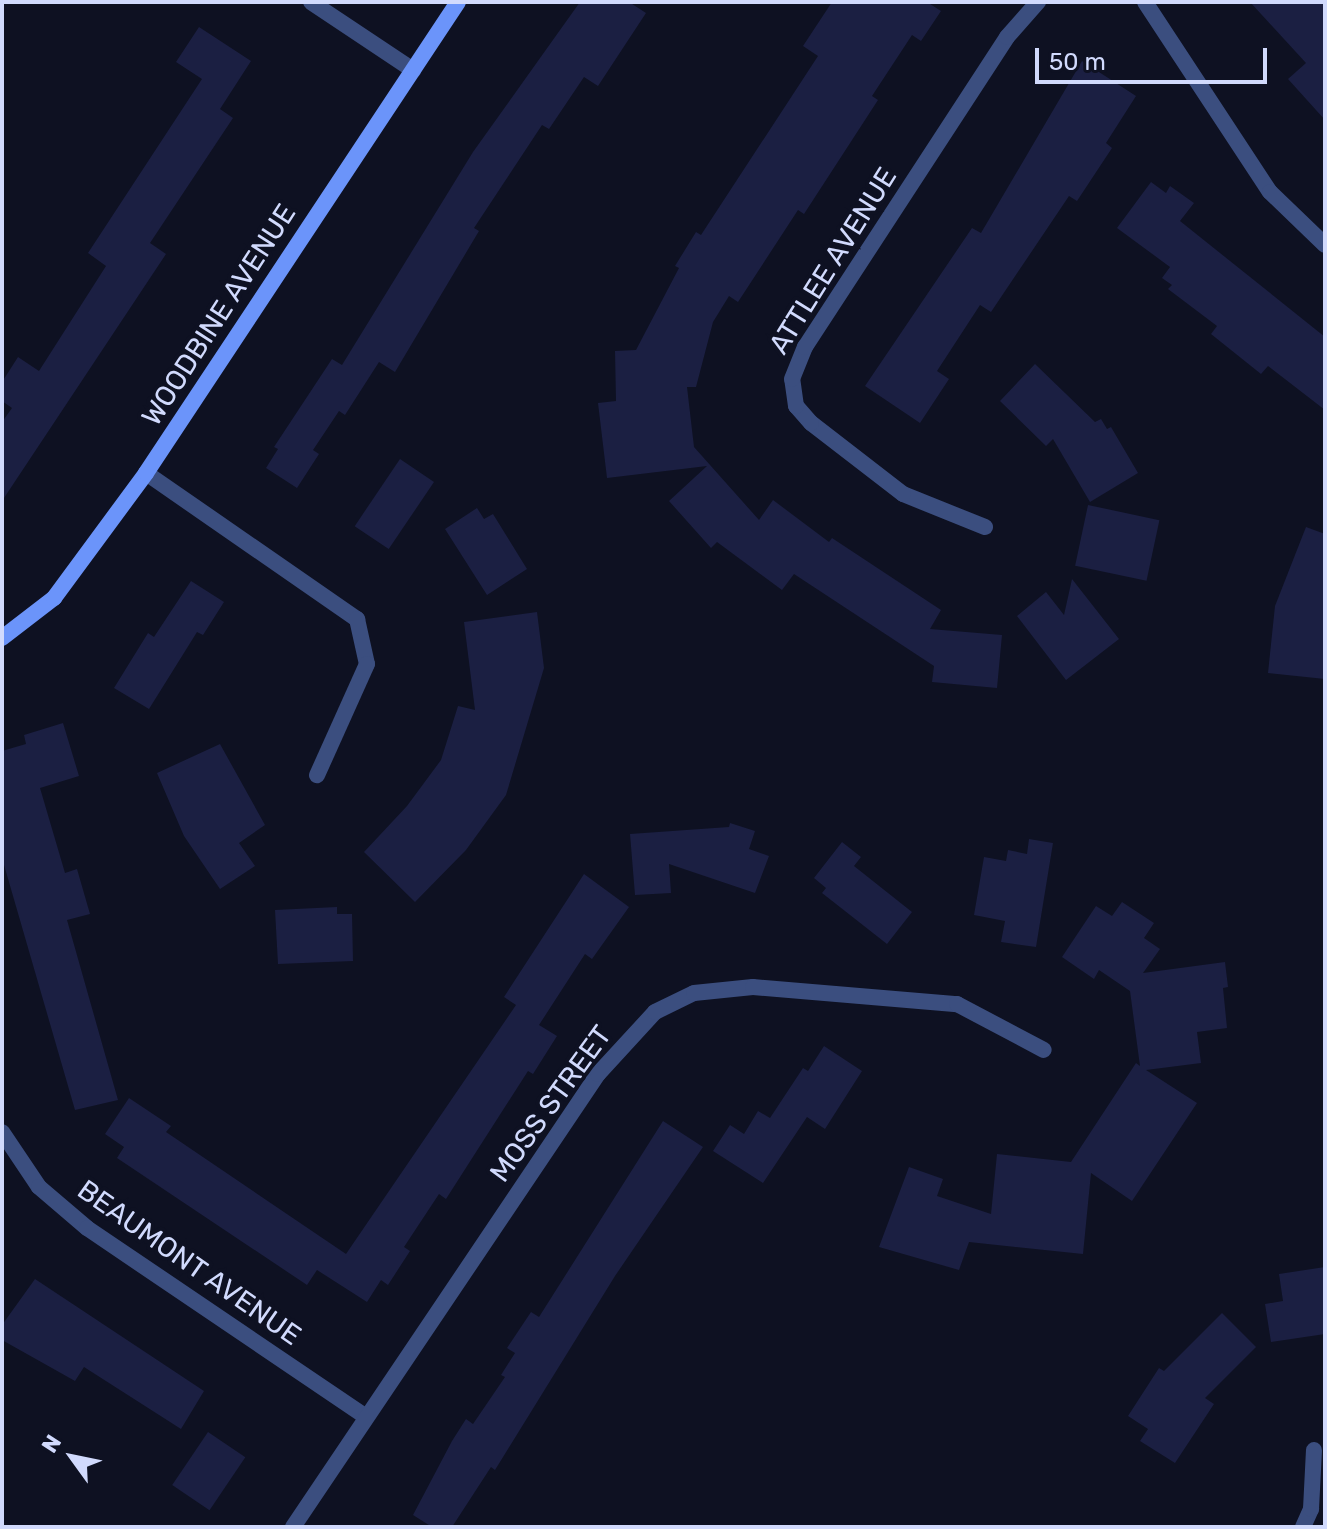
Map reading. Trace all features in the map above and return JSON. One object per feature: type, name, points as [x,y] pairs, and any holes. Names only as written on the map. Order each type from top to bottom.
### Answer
[{"type":"street","points":[[311,2],[413,70]]},
{"type":"street","name":"WOODBINE AVENUE","points":[[2,638],[54,598],[146,473],[458,2]]},
{"type":"street","name":"ATTLEE AVENUE","points":[[985,527],[891,485],[811,423],[796,406],[792,379],[805,347],[998,50],[1038,2]]},
{"type":"street","points":[[1145,2],[1270,192],[1325,245]]},
{"type":"street","points":[[146,473],[357,619],[367,664],[317,775]]},
{"type":"street","name":"MOSS STREET","points":[[293,1527],[598,1074],[655,1012],[694,993],[753,987],[957,1004],[1044,1050]]},
{"type":"street","name":"BEAUMONT AVENUE","points":[[2,1132],[39,1187],[87,1228],[366,1417]]},
{"type":"street","points":[[1303,1527],[1311,1509],[1314,1450]]},
{"type":"building","points":[[580,2],[629,2],[646,13],[598,86],[584,77],[549,129],[542,125],[474,228],[479,231],[395,372],[379,362],[345,415],[339,411],[313,450],[319,454],[297,488],[266,468],[278,449],[274,447],[332,359],[342,365],[473,152]]},
{"type":"building","points":[[832,2],[927,2],[941,11],[921,41],[912,35],[872,96],[878,100],[804,214],[798,210],[738,302],[729,296],[713,322],[696,387],[687,387],[694,447],[759,520],[773,500],[829,542],[832,538],[941,610],[930,629],[1002,635],[997,688],[932,682],[934,666],[794,574],[782,590],[717,542],[711,548],[669,501],[707,466],[607,478],[598,403],[616,401],[615,351],[636,350],[679,268],[675,266],[696,232],[701,235],[818,56],[803,46]]},
{"type":"building","points":[[1250,2],[1325,2],[1325,120],[1288,79],[1306,63]]},
{"type":"building","points":[[199,27],[251,61],[220,109],[233,118],[150,243],[166,254],[2,501],[2,422],[12,408],[2,401],[2,382],[18,357],[39,371],[106,266],[88,253],[202,79],[176,62]]},
{"type":"building","points":[[1082,61],[1136,96],[1106,143],[1112,148],[1077,201],[1069,196],[991,312],[980,305],[937,371],[949,379],[920,423],[865,386],[972,228],[981,233]]},
{"type":"building","points":[[1151,182],[1166,193],[1170,186],[1194,203],[1180,221],[1325,337],[1325,410],[1268,366],[1261,374],[1211,334],[1217,326],[1168,289],[1172,285],[1162,278],[1170,267],[1117,228]]},
{"type":"building","points":[[1035,364],[1095,422],[1101,419],[1107,429],[1111,427],[1138,473],[1090,502],[1053,439],[1046,446],[1000,401]]},
{"type":"building","points":[[400,459],[434,482],[389,549],[355,526]]},
{"type":"building","points":[[1088,505],[1159,520],[1147,581],[1075,566]]},
{"type":"building","points":[[477,508],[484,519],[493,514],[527,569],[487,595],[445,529]]},
{"type":"building","points":[[1306,527],[1325,534],[1325,679],[1268,673],[1275,606]]},
{"type":"building","points":[[1072,579],[1119,639],[1066,680],[1017,616],[1046,592],[1064,615]]},
{"type":"building","points":[[191,581],[224,602],[203,635],[197,632],[149,709],[114,688],[148,633],[154,637]]},
{"type":"building","points":[[537,612],[544,668],[506,795],[466,850],[415,902],[364,852],[407,806],[441,760],[458,706],[475,710],[464,622]]},
{"type":"building","points":[[63,723],[79,776],[40,788],[65,873],[77,869],[90,914],[67,920],[118,1100],[75,1110],[2,858],[2,751],[26,744],[24,735]]},
{"type":"building","points":[[220,744],[265,825],[239,843],[255,866],[220,889],[184,836],[157,773]]},
{"type":"building","points":[[730,823],[755,831],[749,849],[769,856],[755,893],[669,864],[671,893],[635,895],[630,834],[729,827]]},
{"type":"building","points":[[1029,839],[1053,843],[1036,947],[1001,942],[1005,921],[974,915],[984,857],[1006,861],[1008,850],[1027,854]]},
{"type":"building","points":[[842,842],[861,857],[854,866],[912,912],[887,944],[822,893],[826,888],[814,878]]},
{"type":"building","points":[[584,874],[629,907],[592,959],[585,954],[539,1025],[557,1036],[533,1074],[528,1071],[446,1199],[439,1194],[404,1247],[410,1251],[388,1285],[381,1280],[367,1302],[317,1270],[307,1285],[117,1158],[124,1147],[105,1134],[129,1098],[171,1126],[166,1132],[346,1254],[516,1005],[504,997]]},
{"type":"building","points":[[1122,902],[1154,923],[1144,938],[1160,949],[1143,973],[1225,962],[1228,987],[1223,988],[1227,1028],[1197,1032],[1201,1063],[1146,1070],[1197,1103],[1132,1201],[1091,1173],[1083,1254],[969,1242],[959,1270],[879,1247],[909,1167],[943,1179],[937,1196],[991,1214],[997,1154],[1071,1162],[1136,1063],[1140,1066],[1130,991],[1099,970],[1094,979],[1062,957],[1096,906],[1112,916]]},
{"type":"building","points":[[337,907],[337,914],[352,914],[353,961],[278,964],[275,910]]},
{"type":"building","points":[[824,1046],[862,1071],[825,1129],[807,1117],[763,1183],[713,1151],[730,1125],[744,1134],[758,1111],[770,1118],[803,1068],[808,1071]]},
{"type":"building","points":[[663,1121],[703,1147],[615,1276],[495,1470],[491,1467],[452,1527],[432,1527],[413,1515],[452,1441],[466,1419],[473,1424],[505,1377],[501,1375],[515,1353],[507,1348],[531,1312],[539,1317]]},
{"type":"building","points":[[1325,1267],[1325,1334],[1271,1342],[1265,1304],[1283,1301],[1279,1274]]},
{"type":"building","points":[[35,1279],[204,1391],[181,1429],[84,1367],[75,1381],[2,1340],[2,1325]]},
{"type":"building","points":[[1222,1313],[1256,1347],[1205,1398],[1214,1404],[1175,1463],[1140,1441],[1148,1429],[1128,1416],[1159,1368],[1164,1371]]},
{"type":"building","points":[[208,1432],[245,1457],[210,1510],[172,1485]]}]
